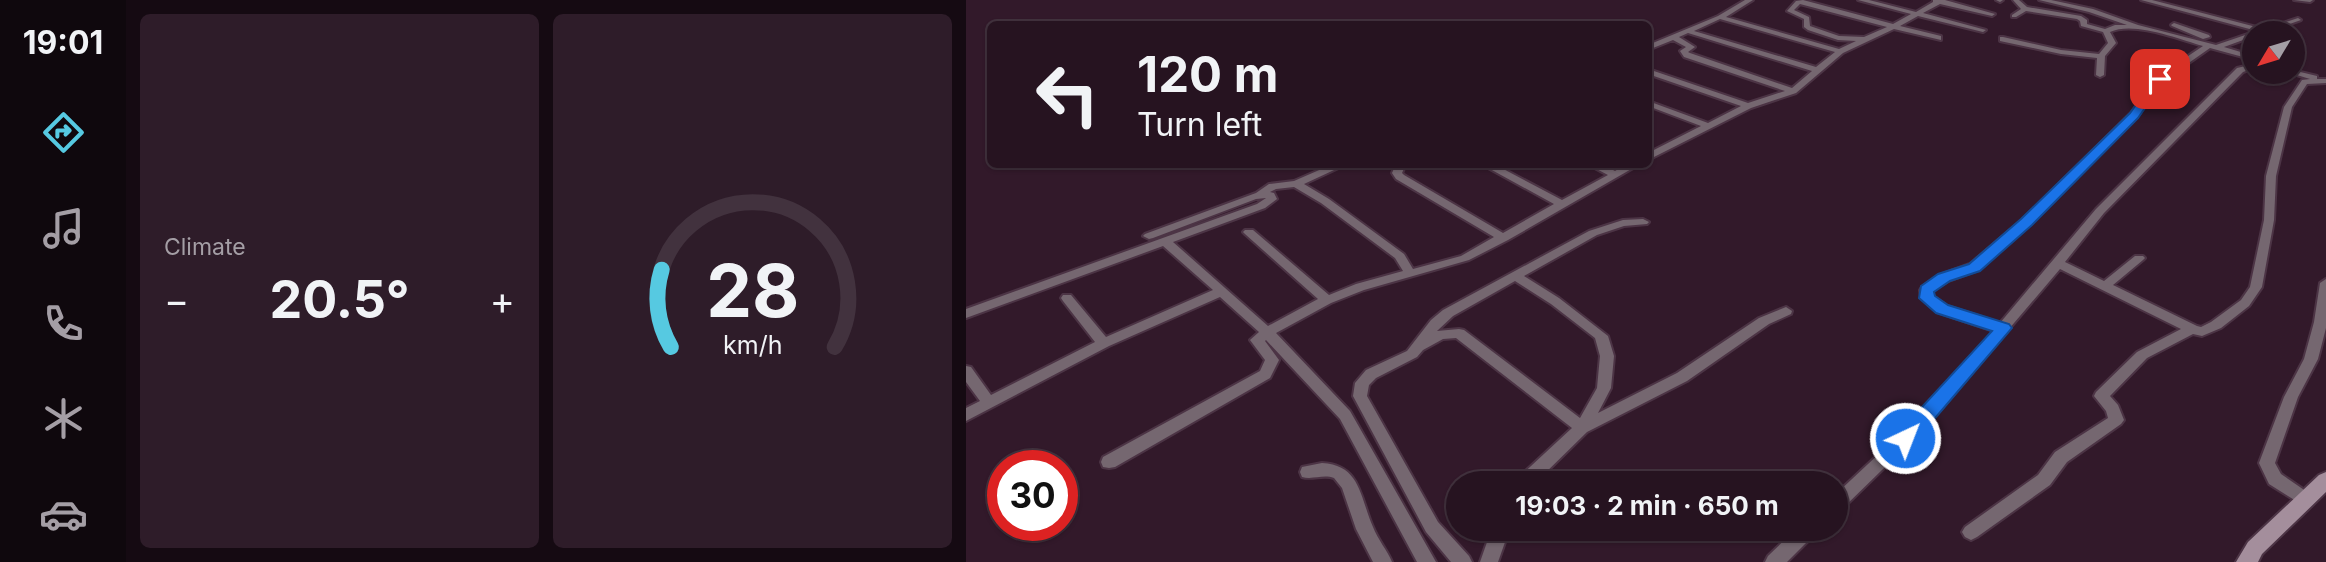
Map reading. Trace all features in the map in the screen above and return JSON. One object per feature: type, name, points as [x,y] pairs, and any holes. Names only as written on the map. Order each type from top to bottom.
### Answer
[{"type":"main road","points":[[2246,562],[2255,548],[2326,480]]},
{"type":"street","points":[[1652,46],[1720,17],[1750,0]]},
{"type":"street","points":[[1861,0],[1983,30]]},
{"type":"street","points":[[1929,0],[1992,15]]},
{"type":"street","points":[[2016,0],[2025,9],[2079,17],[2084,20],[2082,25],[2085,27],[2106,31],[2115,27],[2136,26]]},
{"type":"street","points":[[2042,0],[2091,10],[2136,26],[2218,45]]},
{"type":"street","points":[[2144,0],[2242,28]]},
{"type":"street","points":[[1865,39],[1838,38],[1810,29],[1807,27],[1807,18],[1790,11],[1799,1],[1938,38]]},
{"type":"street","points":[[1652,155],[1748,106],[1793,91],[1840,51],[1895,26],[1940,1]]},
{"type":"street","points":[[2014,16],[2025,9]]},
{"type":"street","points":[[1720,17],[1840,51]]},
{"type":"street","points":[[2174,25],[2242,54]]},
{"type":"street","points":[[1688,31],[1818,70]]},
{"type":"street","points":[[2100,75],[2101,56],[2112,43],[2106,31]]},
{"type":"street","points":[[1673,37],[1689,45],[1684,51],[1687,55],[1793,91]]},
{"type":"street","points":[[2003,328],[1942,309],[1927,298],[1926,290],[1944,278],[1974,267],[2026,222],[2134,115],[2160,79],[2218,45],[2242,38]]},
{"type":"street","points":[[2003,39],[2061,52],[2101,56]]},
{"type":"street","points":[[1848,493],[1912,432],[2003,328],[2099,211],[2145,168],[2179,128],[2242,69]]},
{"type":"street","points":[[1652,72],[1748,106]]},
{"type":"street","points":[[2305,76],[2325,82]]},
{"type":"street","points":[[2058,263],[2192,329],[2202,332],[2216,325],[2245,303],[2256,287],[2269,220],[2271,176],[2288,107],[2305,82],[2325,82]]},
{"type":"street","points":[[1652,105],[1706,125]]},
{"type":"street","points":[[1652,144],[1663,148]]},
{"type":"street","points":[[1149,236],[1261,194],[1273,186],[1296,184],[1333,168]]},
{"type":"street","points":[[1399,168],[1397,173],[1400,177],[1504,237]]},
{"type":"street","points":[[1494,168],[1563,205]]},
{"type":"street","points":[[1601,168],[1616,175]]},
{"type":"street","points":[[1110,463],[1265,373],[1272,360],[1257,340],[1267,332],[1327,300],[1360,287],[1465,258],[1628,168]]},
{"type":"street","points":[[1296,184],[1325,201],[1400,256],[1410,274]]},
{"type":"street","points":[[966,314],[1166,242],[1261,206],[1272,199],[1270,195],[1261,194]]},
{"type":"street","points":[[1420,347],[1436,323],[1448,313],[1514,275],[1593,233],[1623,223],[1643,222]]},
{"type":"street","points":[[1249,232],[1327,300]]},
{"type":"street","points":[[1166,242],[1267,332],[1345,415],[1426,562]]},
{"type":"street","points":[[2104,287],[2139,258]]},
{"type":"street","points":[[1514,275],[1555,301],[1601,336],[1607,356],[1604,388],[1582,428]]},
{"type":"street","points":[[2305,499],[2274,479],[2267,463],[2291,397],[2311,359],[2321,322],[2326,283]]},
{"type":"street","points":[[966,415],[1104,344],[1222,291]]},
{"type":"street","points":[[1067,298],[1104,344]]},
{"type":"street","points":[[1537,471],[1582,428],[1682,377],[1764,320],[1786,311]]},
{"type":"street","points":[[1971,532],[2044,480],[2061,457],[2116,420],[2113,409],[2101,396],[2142,355],[2192,329]]},
{"type":"street","points":[[1463,562],[1432,527],[1360,396],[1359,390],[1371,374],[1440,335],[1459,332],[1582,428]]},
{"type":"street","points":[[966,371],[989,403]]},
{"type":"street","points":[[1308,472],[1322,468],[1343,474],[1350,483],[1373,547],[1383,562]]},
{"type":"street","points":[[1489,562],[1496,541]]},
{"type":"street","points":[[1774,562],[1796,541]]},
{"type":"route","points":[[1905,438],[2003,328],[1942,309],[1927,298],[1926,290],[1944,278],[1974,267],[2026,222],[2134,115],[2160,79]]}]
